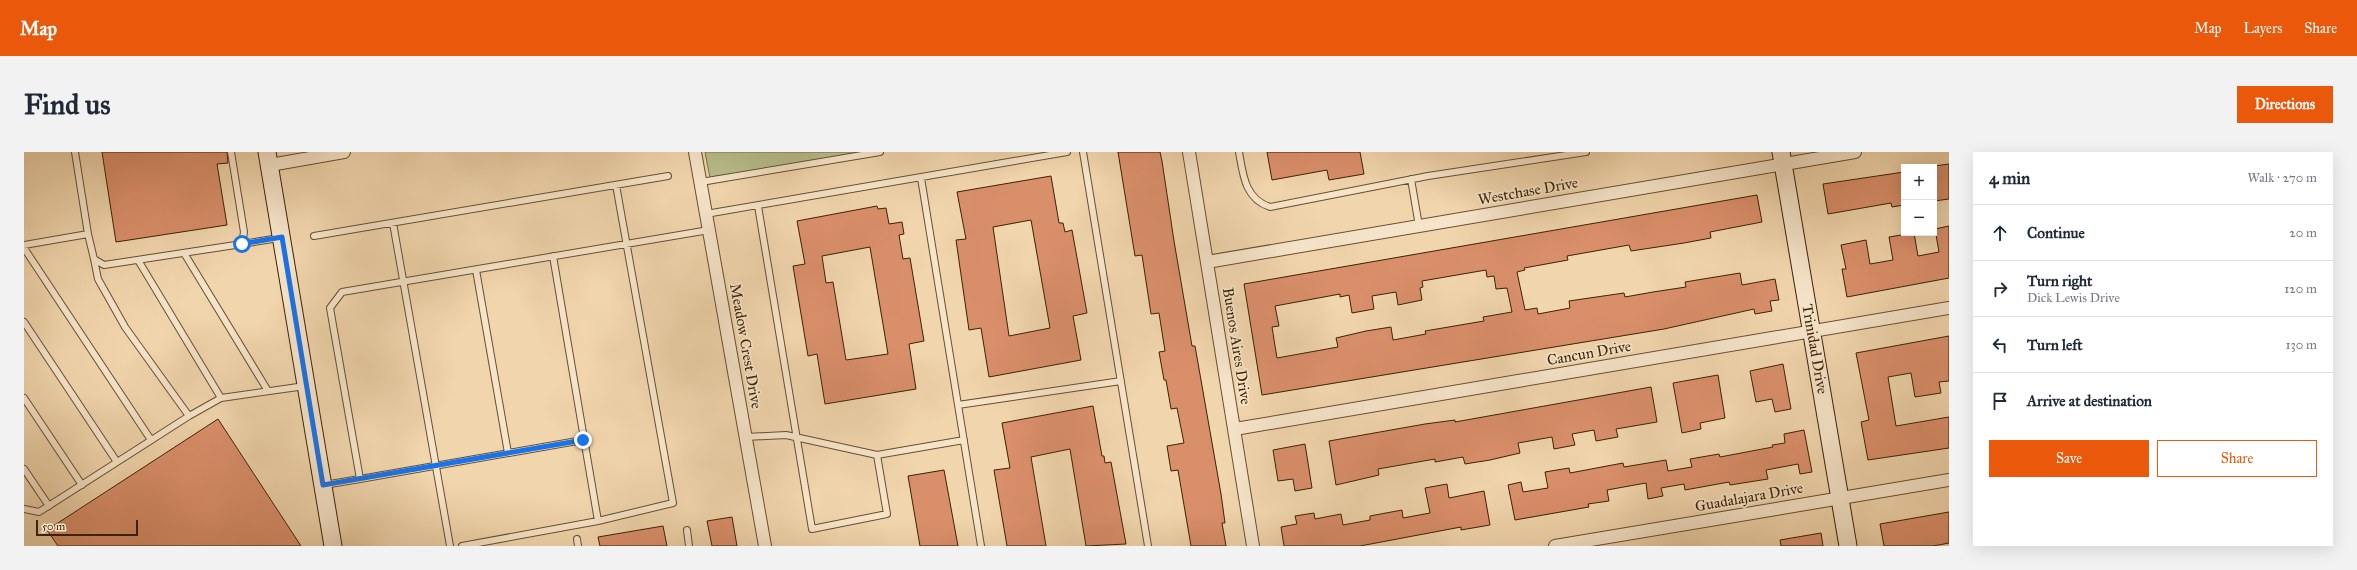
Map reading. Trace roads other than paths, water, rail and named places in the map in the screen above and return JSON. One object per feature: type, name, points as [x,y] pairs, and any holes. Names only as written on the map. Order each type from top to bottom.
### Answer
[{"type":"street","points":[[333,546],[269,159],[344,152]]},
{"type":"street","name":"Meadow Crest Drive","points":[[695,152],[765,546]]},
{"type":"street","name":"Buenos Aires Drive","points":[[1189,152],[1253,546]]},
{"type":"street","name":"Westchase Drive","points":[[1207,262],[1419,226],[1782,158],[1856,152]]},
{"type":"street","name":"Trinidad Drive","points":[[1782,158],[1848,546]]},
{"type":"street","name":"Cancun Drive","points":[[1235,429],[1949,308]]},
{"type":"street","name":"Guadalajara Drive","points":[[1555,546],[1949,480]]},
{"type":"lane","points":[[75,152],[88,234],[98,278],[125,327],[189,416]]},
{"type":"lane","points":[[231,152],[244,232],[242,244]]},
{"type":"lane","points":[[701,182],[880,152]]},
{"type":"lane","points":[[706,214],[1068,152]]},
{"type":"lane","points":[[1083,152],[1148,546]]},
{"type":"lane","points":[[1240,152],[1250,194],[1262,205],[1270,207],[1411,179],[1586,152]]},
{"type":"lane","points":[[314,236],[668,176]]},
{"type":"lane","points":[[921,178],[982,546]]},
{"type":"lane","points":[[1411,179],[1419,226]]},
{"type":"lane","points":[[462,546],[598,521],[673,503],[616,185]]},
{"type":"lane","points":[[758,206],[812,529],[887,514],[877,455]]},
{"type":"lane","points":[[394,223],[403,282],[450,546]]},
{"type":"lane","points":[[360,479],[330,308],[342,292],[709,230]]},
{"type":"lane","points":[[24,245],[88,234]]},
{"type":"lane","points":[[94,259],[104,265],[282,237]]},
{"type":"lane","points":[[24,248],[151,440]]},
{"type":"lane","points":[[184,253],[268,391]]},
{"type":"lane","points":[[553,256],[583,440],[598,521]]},
{"type":"lane","points":[[138,260],[222,398]]},
{"type":"lane","points":[[476,270],[508,453]]},
{"type":"lane","points":[[24,322],[117,462]]},
{"type":"lane","points":[[958,405],[1121,381]]},
{"type":"lane","points":[[24,509],[39,512],[189,416],[222,398],[307,386]]},
{"type":"lane","points":[[24,398],[82,485]]},
{"type":"lane","points":[[746,437],[786,435],[877,455],[964,440]]},
{"type":"lane","points":[[323,485],[583,440]]},
{"type":"lane","points":[[24,469],[49,506]]},
{"type":"lane","points":[[687,530],[689,546]]}]
